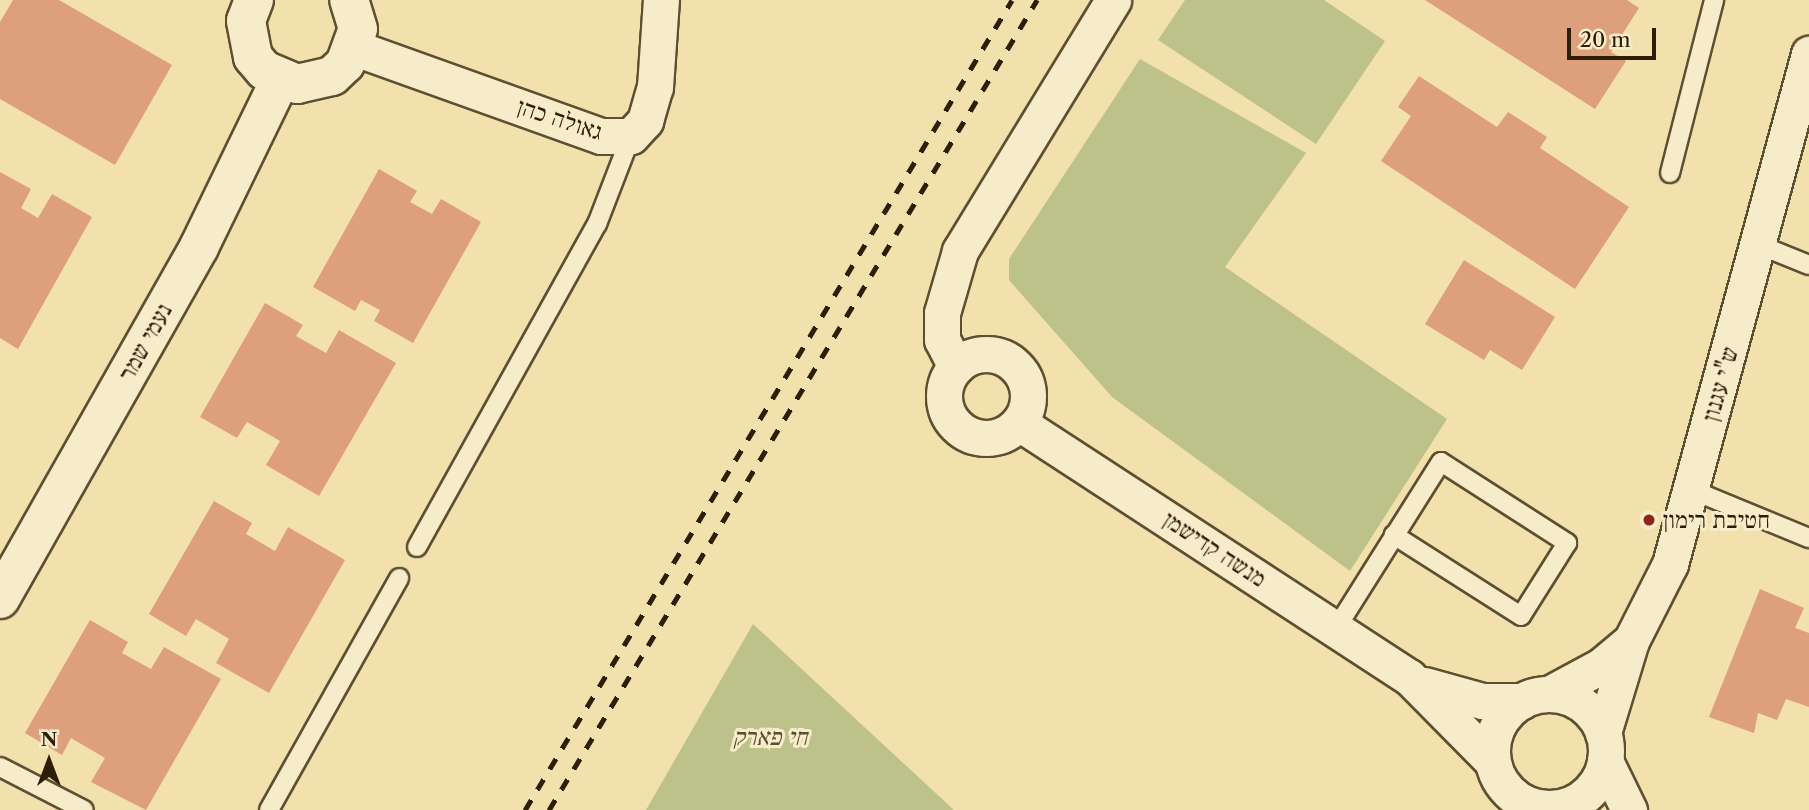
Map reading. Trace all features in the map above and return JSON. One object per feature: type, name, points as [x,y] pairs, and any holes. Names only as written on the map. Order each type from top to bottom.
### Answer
[{"type":"street","points":[[249,1],[246,21],[253,57],[280,80],[297,84],[332,76],[355,48],[358,29],[349,0]]},
{"type":"street","name":"גאולה כהן","points":[[355,48],[601,136],[631,136],[645,121],[655,87],[661,0]]},
{"type":"street","points":[[956,367],[942,340],[942,313],[960,251],[1114,0]]},
{"type":"street","name":"ש\"י עגנון","points":[[1604,747],[1631,641],[1670,564],[1757,244],[1800,108],[1809,54]]},
{"type":"street","name":"נעמי שמר","points":[[0,599],[199,247],[280,80]]},
{"type":"street","points":[[981,355],[1008,361],[1026,383],[1028,397],[1019,423],[996,437],[983,438],[958,428],[944,404],[944,391],[956,367],[981,355]]},
{"type":"street","name":"מנשה קדישמן","points":[[1019,423],[1337,627],[1409,677],[1492,761]]},
{"type":"street","name":"ש\"י עגנון","points":[[1535,697],[1601,666],[1631,641]]},
{"type":"street","name":"מנשה קדישמן","points":[[1409,677],[1464,698],[1535,697]]},
{"type":"street","points":[[1604,747],[1583,797],[1552,809],[1515,797],[1492,761],[1498,725],[1535,697],[1583,706],[1604,747],[1629,810]]},
{"type":"lane","points":[[1670,173],[1714,0]]},
{"type":"lane","points":[[417,547],[597,224],[631,136]]},
{"type":"lane","points":[[1757,244],[1809,265]]},
{"type":"lane","points":[[1337,627],[1394,536],[1441,462],[1567,543],[1521,616],[1394,536]]},
{"type":"lane","points":[[1690,489],[1809,538]]},
{"type":"lane","points":[[269,810],[400,578]]},
{"type":"lane","points":[[0,767],[84,810]]},
{"type":"green space","points":[[1185,0],[1324,0],[1385,41],[1316,144],[1158,40]]},
{"type":"green space","points":[[1140,59],[1306,153],[1225,267],[1447,419],[1350,571],[1112,397],[1009,280],[1009,259]]},
{"type":"green space","name":"חי פארק","points":[[753,624],[954,810],[646,810]]},
{"type":"building","points":[[13,0],[59,0],[172,65],[115,165],[0,99],[0,22]]},
{"type":"building","points":[[1425,0],[1627,0],[1639,8],[1611,52],[1626,61],[1595,109]]},
{"type":"building","points":[[1419,76],[1497,127],[1508,112],[1547,137],[1540,148],[1629,207],[1575,289],[1381,161],[1411,116],[1398,107]]},
{"type":"building","points":[[379,169],[417,191],[410,202],[432,214],[441,199],[481,222],[413,343],[374,321],[380,310],[361,300],[355,311],[313,287]]},
{"type":"building","points":[[0,172],[31,189],[21,208],[38,218],[52,194],[92,217],[18,349],[0,338]]},
{"type":"building","points":[[1464,260],[1555,317],[1522,370],[1490,350],[1484,360],[1425,324]]},
{"type":"building","points":[[265,303],[303,325],[296,336],[326,353],[339,330],[396,363],[319,496],[266,465],[280,441],[247,422],[237,438],[200,417]]},
{"type":"building","points":[[214,501],[252,523],[246,534],[275,551],[288,527],[345,560],[269,693],[216,663],[229,639],[196,619],[186,636],[149,614]]},
{"type":"building","points":[[1760,589],[1804,608],[1795,628],[1809,633],[1809,707],[1786,699],[1777,720],[1758,713],[1754,733],[1709,717]]},
{"type":"building","points":[[90,620],[128,642],[122,653],[151,669],[164,647],[221,679],[146,810],[91,782],[105,758],[71,738],[62,755],[25,733]]},
{"type":"railway","points":[[525,810],[1012,0]]},
{"type":"railway","points":[[549,810],[1037,0]]},
{"type":"place","name":"חטיבת רימון","points":[[1649,520]]}]
